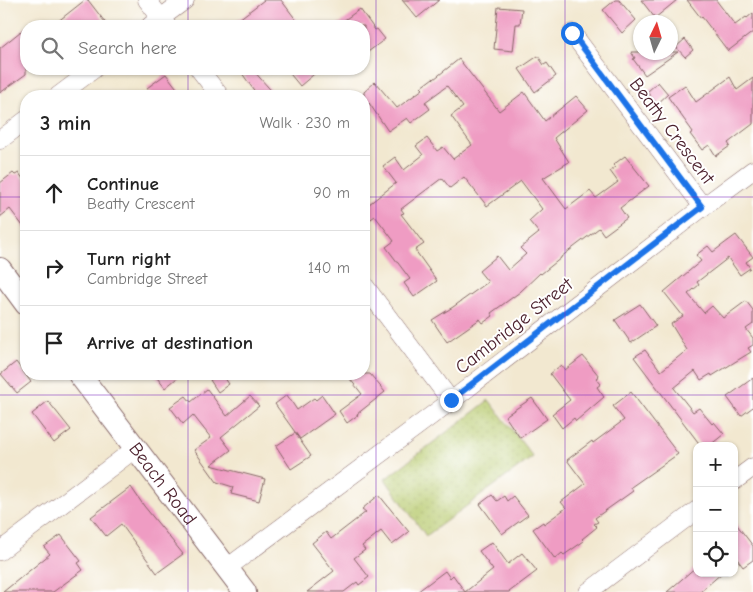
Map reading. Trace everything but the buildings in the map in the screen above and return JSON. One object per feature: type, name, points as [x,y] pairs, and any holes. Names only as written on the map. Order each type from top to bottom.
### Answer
[{"type":"street","points":[[147,0],[157,20]]},
{"type":"street","points":[[163,20],[185,0]]},
{"type":"street","name":"Beatty Crescent","points":[[572,33],[702,207]]},
{"type":"street","points":[[66,90],[86,75]]},
{"type":"street","points":[[204,75],[215,90]]},
{"type":"street","points":[[0,140],[20,125]]},
{"type":"street","name":"Cambridge Street","points":[[227,568],[753,170]]},
{"type":"street","points":[[0,269],[20,296]]},
{"type":"street","points":[[370,293],[451,400]]},
{"type":"street","name":"Beach Road","points":[[84,380],[245,592]]},
{"type":"street","points":[[0,550],[136,448]]},
{"type":"street","points":[[738,478],[753,467]]},
{"type":"street","points":[[588,592],[693,513]]},
{"type":"green space","points":[[489,400],[533,457],[426,536],[385,479]]},
{"type":"route","points":[[451,400],[702,207],[572,33]]}]
